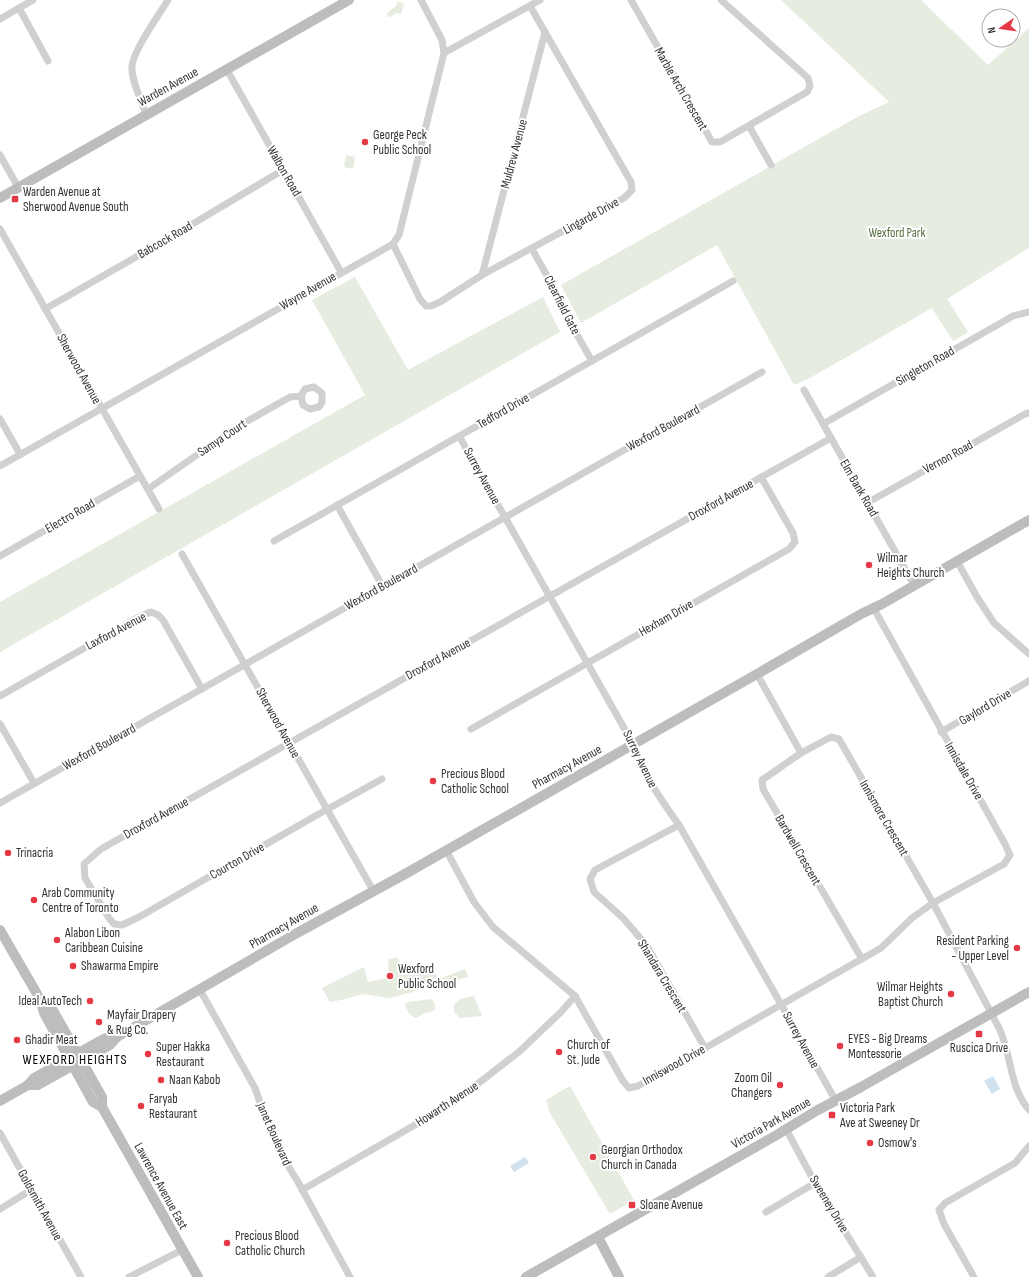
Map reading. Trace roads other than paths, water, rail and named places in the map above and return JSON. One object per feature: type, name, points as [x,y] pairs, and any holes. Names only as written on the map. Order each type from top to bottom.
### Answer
[{"type":"main road","name":"Warden Avenue","points":[[0,198],[349,0]]},
{"type":"main road","name":"Pharmacy Avenue","points":[[0,1101],[28,1085],[34,1078],[110,1045],[117,1037],[297,933],[374,892],[1029,520]]},
{"type":"main road","name":"Lawrence Avenue East","points":[[0,930],[40,999],[44,1012],[75,1060],[102,1097],[102,1107],[198,1277]]},
{"type":"main road","name":"Victoria Park Avenue","points":[[526,1277],[1029,992]]},
{"type":"main road","points":[[598,1237],[619,1277]]},
{"type":"street","points":[[0,19],[33,0]]},
{"type":"street","points":[[146,114],[135,83],[132,66],[139,46],[168,0]]},
{"type":"street","points":[[393,244],[399,235],[444,53],[442,40],[421,0]]},
{"type":"street","points":[[444,53],[540,0]]},
{"type":"street","name":"Marble Arch Crescent","points":[[631,0],[712,142],[720,142],[749,126],[807,92],[810,86],[808,78],[721,0]]},
{"type":"street","name":"Lingarde Drive","points":[[393,244],[420,299],[426,306],[432,306],[482,276],[624,198],[632,190],[631,182],[530,6]]},
{"type":"street","points":[[19,8],[48,61]]},
{"type":"street","name":"Muldrew Avenue","points":[[482,276],[545,32]]},
{"type":"street","name":"Walbon Road","points":[[227,70],[341,272]]},
{"type":"street","points":[[749,126],[771,165]]},
{"type":"street","points":[[0,155],[18,187]]},
{"type":"street","name":"Babcock Road","points":[[45,309],[164,241],[283,170]]},
{"type":"street","name":"Sherwood Avenue","points":[[0,229],[159,509]]},
{"type":"street","name":"Wayne Avenue","points":[[0,466],[393,244]]},
{"type":"street","name":"Clearfield Gate","points":[[532,249],[592,361]]},
{"type":"street","name":"Tedford Drive","points":[[274,542],[733,281]]},
{"type":"street","name":"Singleton Road","points":[[823,424],[1013,316],[1029,312]]},
{"type":"street","name":"Wexford Boulevard","points":[[0,803],[762,372]]},
{"type":"street","name":"Elm Bank Road","points":[[804,390],[914,585]]},
{"type":"street","name":"Samya Court","points":[[148,489],[238,427],[290,398],[301,396]]},
{"type":"street","name":"Vernon Road","points":[[867,503],[1029,413]]},
{"type":"street","points":[[0,420],[20,454]]},
{"type":"street","name":"Surrey Avenue","points":[[459,436],[628,735],[636,758],[679,825],[836,1101]]},
{"type":"street","name":"Droxford Avenue","points":[[99,901],[85,878],[84,864],[101,848],[831,438]]},
{"type":"street","name":"Electro Road","points":[[0,556],[140,476]]},
{"type":"street","name":"Hexham Drive","points":[[471,729],[789,549],[795,542],[793,533],[761,477]]},
{"type":"street","points":[[338,505],[383,586]]},
{"type":"street","name":"Sherwood Avenue","points":[[182,554],[374,892]]},
{"type":"street","points":[[957,561],[977,597],[994,623],[1029,654]]},
{"type":"street","name":"Innisdale Drive","points":[[872,608],[1010,855],[1004,864],[933,903]]},
{"type":"street","name":"Laxford Avenue","points":[[0,696],[139,617],[151,612],[158,615],[163,620],[202,689]]},
{"type":"street","points":[[757,674],[801,754]]},
{"type":"street","name":"Gaylord Drive","points":[[941,732],[1029,681]]},
{"type":"street","points":[[0,724],[34,783]]},
{"type":"street","name":"Innismore Crescent","points":[[801,754],[831,737],[839,739],[933,903],[991,1014]]},
{"type":"street","name":"Bardwell Crescent","points":[[801,754],[762,780],[763,789],[862,959]]},
{"type":"street","name":"Courton Drive","points":[[99,901],[114,924],[122,925],[139,917],[382,779]]},
{"type":"street","name":"Shandara Crescent","points":[[679,825],[595,870],[590,879],[594,892],[623,918],[647,946],[705,1048]]},
{"type":"street","name":"Inniswood Drive","points":[[446,850],[474,902],[493,927],[575,996],[623,1081],[629,1088],[638,1086],[881,948],[912,918],[933,903]]},
{"type":"street","name":"Janet Boulevard","points":[[200,990],[255,1088],[268,1126],[280,1153],[350,1277]]},
{"type":"street","name":"Howarth Avenue","points":[[302,1190],[453,1103],[520,1051],[562,1012],[575,996]]},
{"type":"street","points":[[991,1014],[1005,1040],[1016,1089],[1029,1110]]},
{"type":"street","name":"Sweeney Drive","points":[[786,1129],[815,1183],[873,1277]]},
{"type":"street","name":"Goldsmith Avenue","points":[[0,1133],[81,1277]]},
{"type":"street","points":[[974,1277],[944,1224],[938,1210],[945,1202],[1015,1163],[1029,1146]]},
{"type":"street","points":[[766,1212],[815,1183]]},
{"type":"street","points":[[0,1209],[32,1190]]},
{"type":"street","points":[[129,1277],[182,1250]]},
{"type":"street","points":[[828,1277],[861,1257]]},
{"type":"water","points":[[993,1076],[1000,1089],[992,1094],[984,1081]]},
{"type":"water","points":[[525,1157],[529,1163],[514,1172],[510,1166]]},
{"type":"place","name":"George Peck Public School","points":[[365,142]]},
{"type":"place","name":"Warden Avenue at Sherwood Avenue South","points":[[15,199]]},
{"type":"place","name":"Wilmar Heights Church","points":[[869,565]]},
{"type":"place","name":"Precious Blood Catholic School","points":[[433,781]]},
{"type":"place","name":"Trinacria","points":[[8,853]]},
{"type":"place","name":"Arab Community Centre of Toronto","points":[[34,900]]},
{"type":"place","name":"Alabon Libon Caribbean Cuisine","points":[[57,940]]},
{"type":"place","name":"Resident Parking - Upper Level","points":[[1017,948]]},
{"type":"place","name":"Shawarma Empire","points":[[73,966]]},
{"type":"place","name":"Wexford Public School","points":[[390,976]]},
{"type":"place","name":"Wilmar Heights Baptist Church","points":[[951,994]]},
{"type":"place","name":"Ideal AutoTech","points":[[90,1001]]},
{"type":"place","name":"Mayfair Drapery & Rug Co.","points":[[99,1022]]},
{"type":"place","name":"Ruscica Drive","points":[[979,1034]]},
{"type":"place","name":"Ghadir Meat","points":[[17,1040]]},
{"type":"place","name":"EYES - Big Dreams Montessorie","points":[[840,1046]]},
{"type":"place","name":"Church of St. Jude","points":[[559,1052]]},
{"type":"place","name":"Super Hakka Restaurant","points":[[148,1054]]},
{"type":"place","name":"Naan Kabob","points":[[161,1080]]},
{"type":"place","name":"Zoom Oil Changers","points":[[780,1085]]},
{"type":"place","name":"Faryab Restaurant","points":[[141,1106]]},
{"type":"place","name":"Victoria Park Ave at Sweeney Dr","points":[[832,1115]]},
{"type":"place","name":"Osmow's","points":[[870,1143]]},
{"type":"place","name":"Georgian Orthodox Church in Canada","points":[[593,1157]]},
{"type":"place","name":"Sloane Avenue","points":[[632,1205]]},
{"type":"place","name":"Precious Blood Catholic Church","points":[[227,1243]]},
{"type":"district","name":"WEXFORD HEIGHTS","points":[[75,1059]]},
{"type":"park label","name":"Wexford Park","points":[[897,233]]}]
